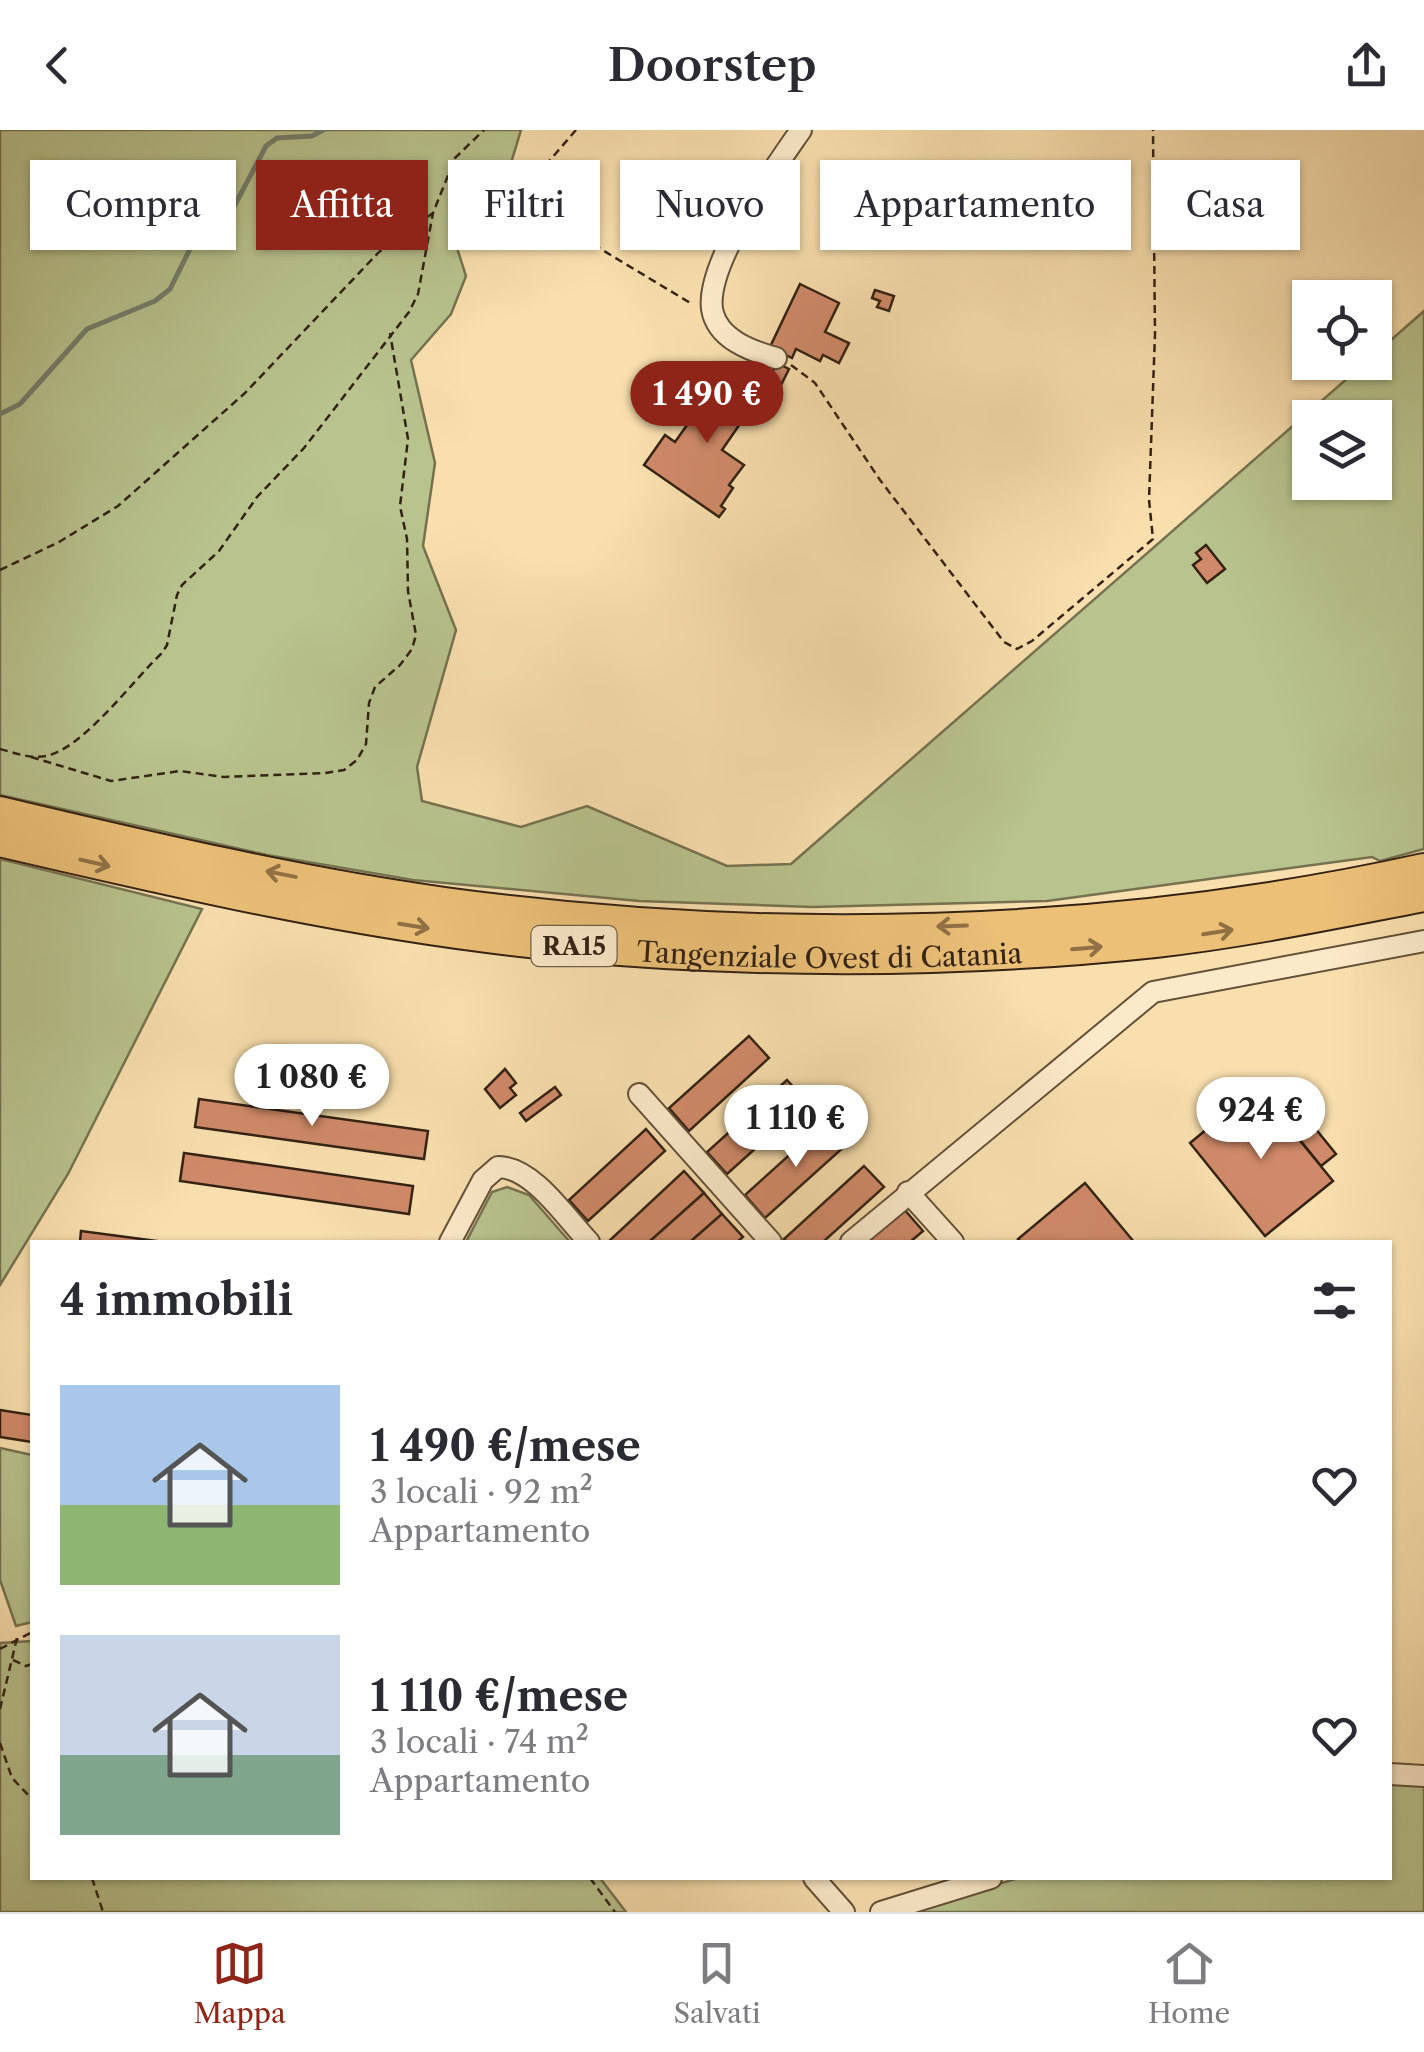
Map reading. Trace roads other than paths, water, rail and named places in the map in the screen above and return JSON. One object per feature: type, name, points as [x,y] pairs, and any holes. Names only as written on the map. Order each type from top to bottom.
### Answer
[{"type":"highway","name":"Tangenziale Ovest di Catania","points":[[0,812],[250,868],[444,903],[560,916],[788,930],[969,926],[1119,915],[1274,895],[1424,869]]},
{"type":"highway","name":"Tangenziale Ovest di Catania","points":[[0,841],[189,885],[330,912],[556,945],[790,958],[989,954],[1158,942],[1424,896]]},
{"type":"highway","points":[[1119,915],[1208,893],[1424,855]]},
{"type":"highway","points":[[1278,924],[1424,909]]},
{"type":"street","points":[[776,358],[752,352],[732,340],[712,311],[721,259],[801,130]]},
{"type":"street","points":[[853,1240],[1153,992],[1424,941]]},
{"type":"street","points":[[639,1094],[769,1240]]},
{"type":"street","points":[[451,1240],[483,1180],[498,1167],[510,1167],[525,1173],[587,1240]]},
{"type":"street","points":[[908,1192],[951,1240]]},
{"type":"street","points":[[1392,1774],[1424,1776]]},
{"type":"street","points":[[816,1880],[844,1912]]},
{"type":"street","points":[[880,1912],[984,1880]]},
{"type":"waterway","points":[[0,414],[20,404],[87,329],[155,301],[170,289],[190,249],[227,220],[266,146],[277,138],[312,136],[323,130]]}]
